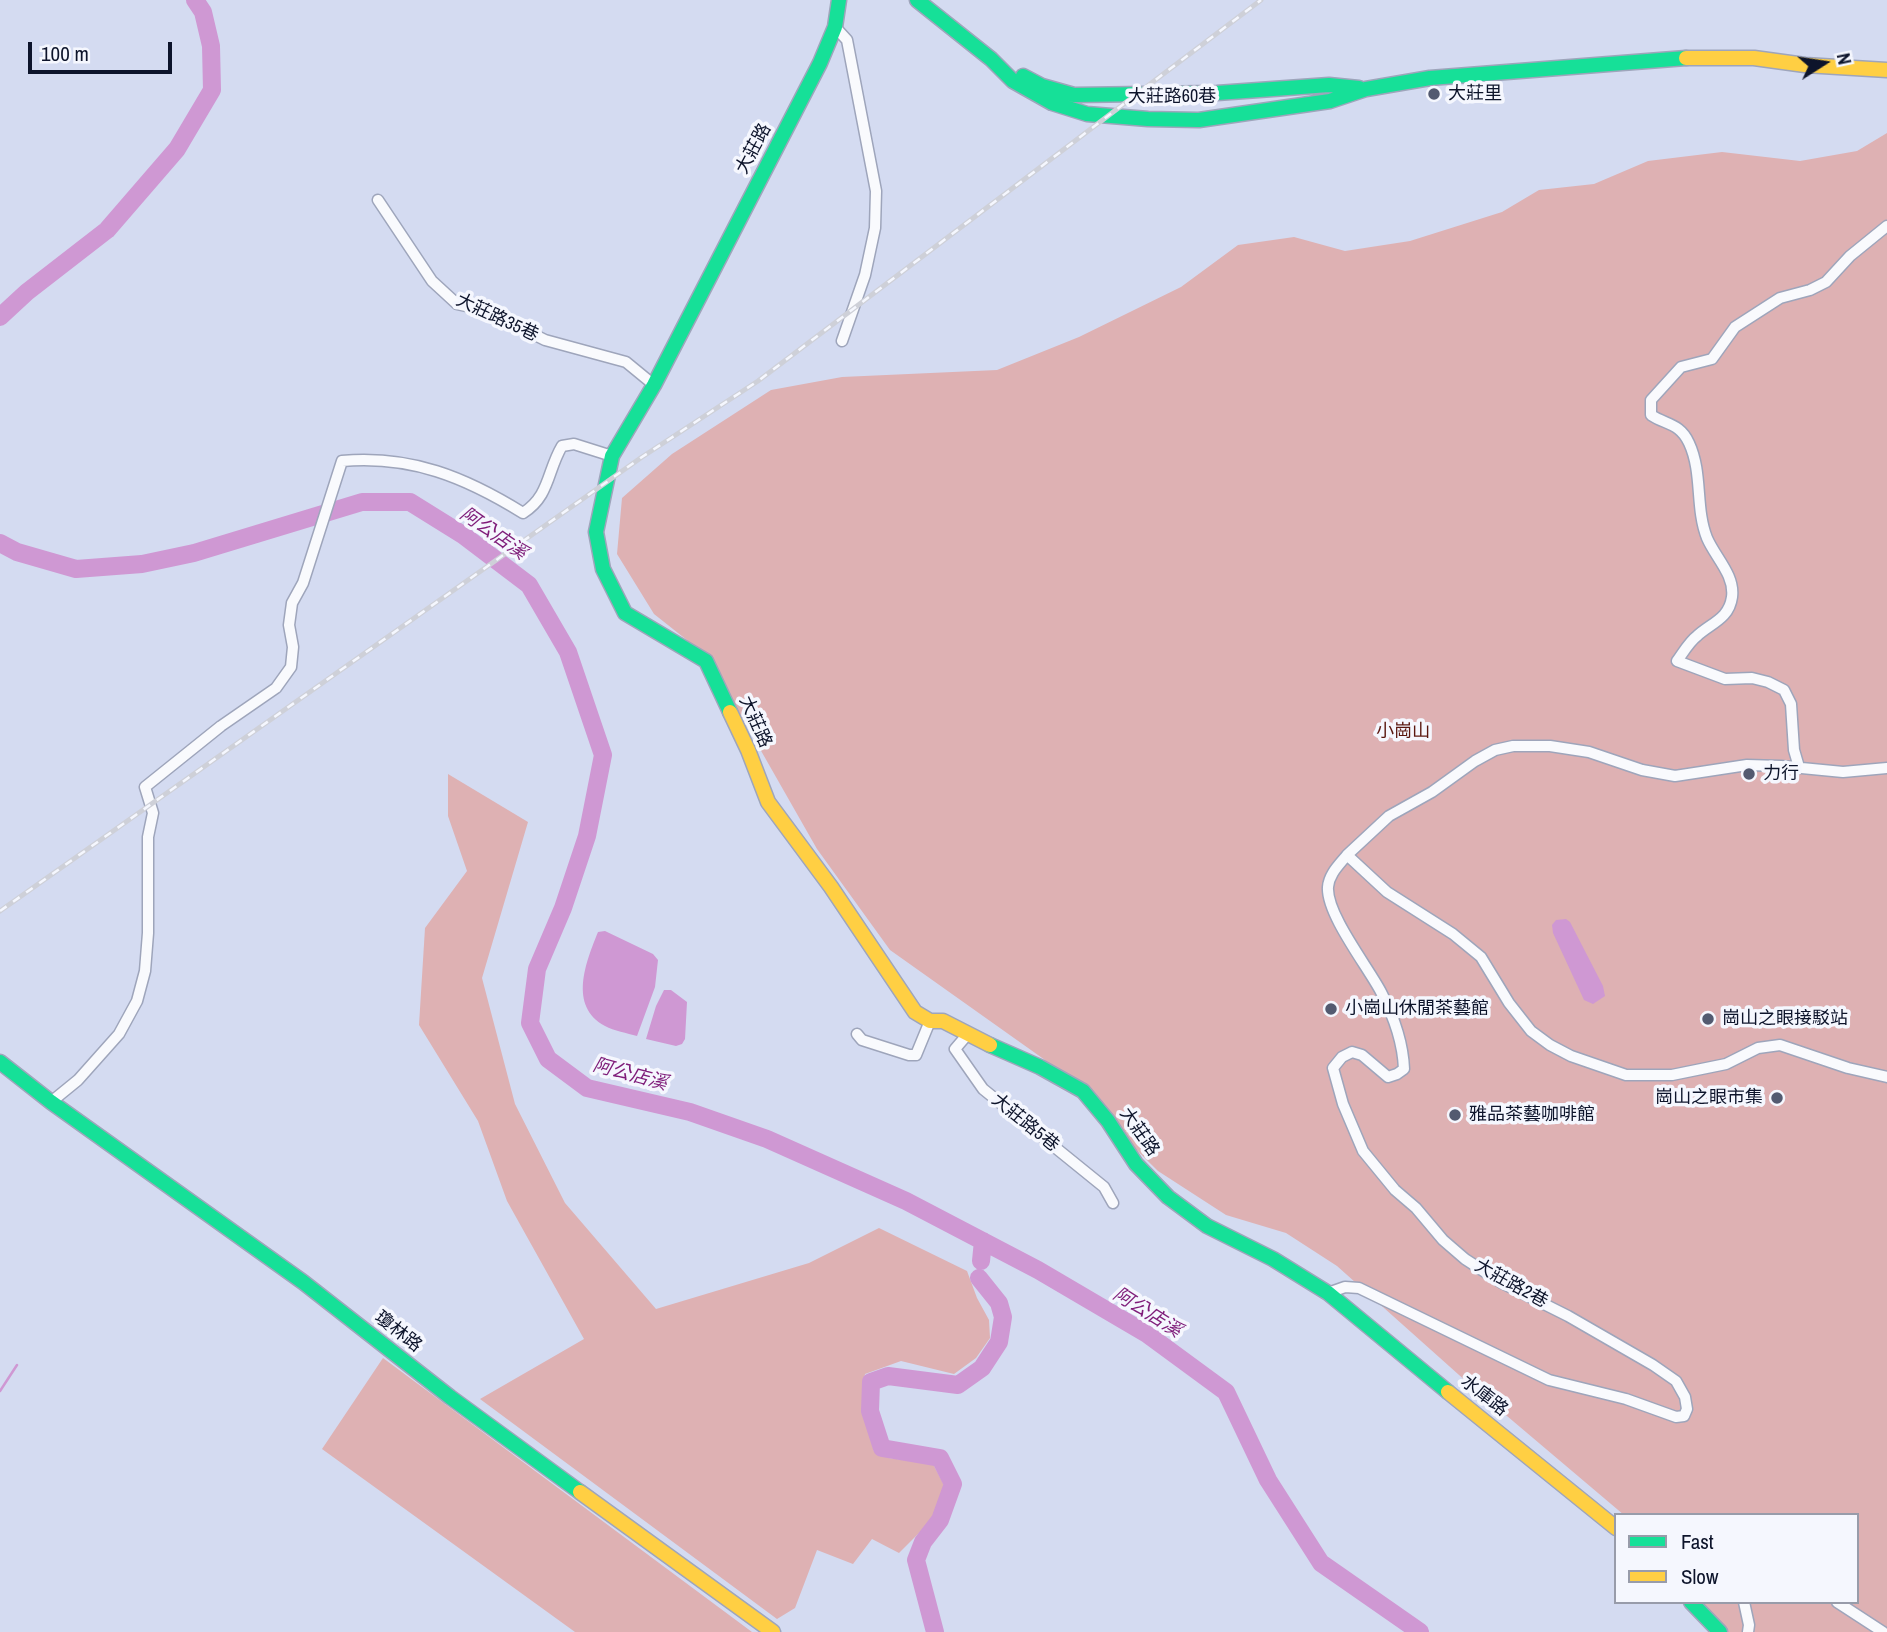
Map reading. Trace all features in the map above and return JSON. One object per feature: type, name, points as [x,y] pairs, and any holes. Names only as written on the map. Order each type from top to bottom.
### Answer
[{"type":"street","name":"大莊路","points":[[839,0],[835,27],[820,63],[654,384],[612,456],[596,532],[603,569],[625,612],[706,661],[748,750],[768,802],[831,887],[915,1012],[930,1021],[943,1021],[967,1035],[1040,1067],[1083,1091],[1108,1121],[1136,1164],[1168,1197],[1207,1226],[1273,1259],[1328,1293]]},
{"type":"street","name":"大莊路60巷","points":[[917,0],[991,59],[1013,81],[1052,103],[1087,114],[1148,119],[1199,120],[1330,101],[1366,89],[1430,78],[1670,58],[1754,58],[1805,65],[1887,70]]},
{"type":"street","points":[[835,27],[847,40],[876,191],[875,228],[865,275],[842,341]]},
{"type":"street","name":"大莊路60巷","points":[[991,59],[1042,86],[1074,95],[1216,93],[1329,85],[1366,89]]},
{"type":"street","name":"大莊路35巷","points":[[378,200],[432,281],[457,304],[484,310],[545,340],[626,362],[654,384]]},
{"type":"street","points":[[1798,767],[1791,704],[1784,690],[1752,678],[1725,679],[1677,662],[1696,636],[1725,615],[1732,597],[1731,584],[1722,563],[1707,540],[1702,521],[1698,472],[1689,442],[1675,425],[1651,415],[1651,400],[1681,367],[1712,359],[1735,327],[1780,298],[1810,290],[1826,282],[1850,256],[1887,226]]},
{"type":"street","points":[[51,1102],[78,1080],[112,1042],[136,1001],[145,971],[148,933],[148,837],[153,813],[145,786],[221,726],[276,688],[291,667],[293,647],[289,625],[292,604],[303,583],[334,479],[342,461],[364,459],[403,462],[447,473],[489,491],[523,513],[532,507],[546,489],[562,446],[574,444],[612,456]]},
{"type":"street","name":"大莊路2巷","points":[[1328,1293],[1345,1287],[1359,1288],[1549,1380],[1626,1399],[1676,1418],[1684,1416],[1687,1409],[1685,1397],[1676,1381],[1653,1365],[1568,1316],[1502,1283],[1465,1259],[1443,1240],[1416,1208],[1395,1191],[1363,1151],[1343,1104],[1333,1068],[1342,1057],[1352,1052],[1362,1055],[1388,1077],[1404,1069],[1404,1059],[1381,991],[1349,940],[1332,905],[1328,888],[1332,873],[1361,839],[1389,816],[1432,792],[1475,761],[1495,750],[1513,746],[1550,746],[1589,752],[1643,770],[1675,776],[1746,765],[1843,772],[1887,768]]},
{"type":"street","points":[[1347,855],[1387,892],[1453,934],[1481,957],[1508,1003],[1531,1031],[1571,1056],[1626,1075],[1672,1074],[1726,1065],[1758,1048],[1780,1045],[1848,1068],[1887,1077]]},
{"type":"street","points":[[857,1034],[862,1040],[916,1055],[930,1021]]},
{"type":"street","name":"大莊路5巷","points":[[967,1035],[955,1049],[983,1089],[1104,1187],[1113,1203]]},
{"type":"street","name":"瓊林路","points":[[0,1062],[51,1102],[303,1282],[450,1396],[773,1632]]},
{"type":"street","name":"水庫路","points":[[1328,1293],[1614,1526]]},
{"type":"street","points":[[1693,1604],[1720,1632]]},
{"type":"street","points":[[1744,1604],[1748,1632]]},
{"type":"street","points":[[1840,1604],[1883,1632]]},
{"type":"green space","name":"小崗山","points":[[1887,133],[1887,1632],[1728,1632],[1704,1604],[1859,1604],[1859,1513],[1622,1513],[1468,1383],[1337,1266],[1286,1233],[1226,1215],[1158,1171],[1045,1060],[890,950],[817,849],[707,656],[654,614],[617,554],[622,498],[672,454],[771,390],[842,377],[997,370],[1079,337],[1181,287],[1238,245],[1294,237],[1345,251],[1410,241],[1502,212],[1539,190],[1594,184],[1648,161],[1722,152],[1800,161],[1857,151]]},
{"type":"green space","points":[[448,774],[528,822],[482,978],[515,1104],[565,1203],[656,1309],[809,1263],[879,1228],[967,1271],[989,1320],[990,1338],[976,1358],[954,1374],[901,1361],[865,1374],[865,1413],[874,1451],[889,1458],[933,1464],[944,1485],[931,1521],[899,1553],[872,1539],[853,1564],[817,1550],[795,1608],[777,1619],[480,1399],[584,1339],[507,1201],[478,1121],[419,1025],[425,928],[467,871],[448,816]]},
{"type":"green space","points":[[383,1358],[752,1632],[575,1632],[322,1449]]},
{"type":"shaded area","points":[[1566,919],[1603,986],[1605,996],[1593,1004],[1584,1000],[1553,933],[1552,925],[1556,920]]},
{"type":"shaded area","points":[[605,931],[653,954],[658,960],[655,987],[637,1036],[605,1026],[594,1017],[583,995],[589,957],[598,932]]},
{"type":"shaded area","points":[[664,990],[671,990],[687,1002],[685,1039],[682,1044],[676,1046],[646,1039]]},
{"type":"waterway","name":"阿公店溪","points":[[0,317],[27,292],[107,230],[177,149],[212,90],[211,46],[203,12],[195,0]]},
{"type":"waterway","name":"阿公店溪","points":[[0,543],[17,552],[76,569],[142,564],[194,553],[362,502],[410,502],[463,535],[529,585],[568,652],[603,755],[587,836],[563,908],[537,969],[530,1023],[548,1059],[587,1088],[690,1112],[767,1139],[906,1201],[1038,1270],[1147,1334],[1226,1392],[1268,1480],[1321,1563],[1420,1632]]},
{"type":"waterway","points":[[981,1261],[983,1241]]},
{"type":"waterway","points":[[935,1632],[916,1560],[923,1542],[940,1520],[953,1484],[940,1458],[882,1448],[870,1411],[871,1382],[888,1376],[958,1385],[982,1368],[999,1342],[1003,1317],[999,1303],[979,1278]]},
{"type":"waterway","points":[[0,1391],[17,1365]]},
{"type":"railway","points":[[0,911],[642,457],[758,381],[1261,0]]},
{"type":"traffic: fast","points":[[730,712],[706,661],[625,613],[603,569],[596,532],[612,456],[654,385],[820,63],[835,27],[839,0]]},
{"type":"traffic: fast","points":[[917,0],[991,59],[1013,81],[1052,103],[1087,114],[1148,119],[1199,120],[1330,101],[1366,89],[1430,78],[1686,58]]},
{"type":"traffic: fast","points":[[1023,76],[1042,86],[1074,95],[1217,93],[1329,85],[1359,88]]},
{"type":"traffic: fast","points":[[990,1045],[1040,1067],[1083,1091],[1108,1121],[1136,1164],[1168,1197],[1207,1226],[1273,1259],[1328,1293],[1448,1392]]},
{"type":"traffic: fast","points":[[0,1062],[51,1102],[303,1282],[450,1397],[580,1492]]},
{"type":"traffic: fast","points":[[1693,1604],[1720,1632]]},
{"type":"traffic: slow","points":[[1686,58],[1754,58],[1805,65],[1887,70]]},
{"type":"traffic: slow","points":[[730,712],[768,802],[831,887],[915,1012],[930,1021],[943,1021],[990,1045]]},
{"type":"traffic: slow","points":[[1448,1392],[1614,1526]]},
{"type":"traffic: slow","points":[[580,1492],[773,1632]]},
{"type":"place","name":"大莊里","points":[[1434,94]]},
{"type":"place","name":"力行","points":[[1749,774]]},
{"type":"place","name":"小崗山休閒茶藝館","points":[[1331,1009]]},
{"type":"place","name":"崗山之眼接駁站","points":[[1708,1019]]},
{"type":"place","name":"崗山之眼市集","points":[[1777,1098]]},
{"type":"place","name":"雅品茶藝咖啡館","points":[[1455,1115]]}]
